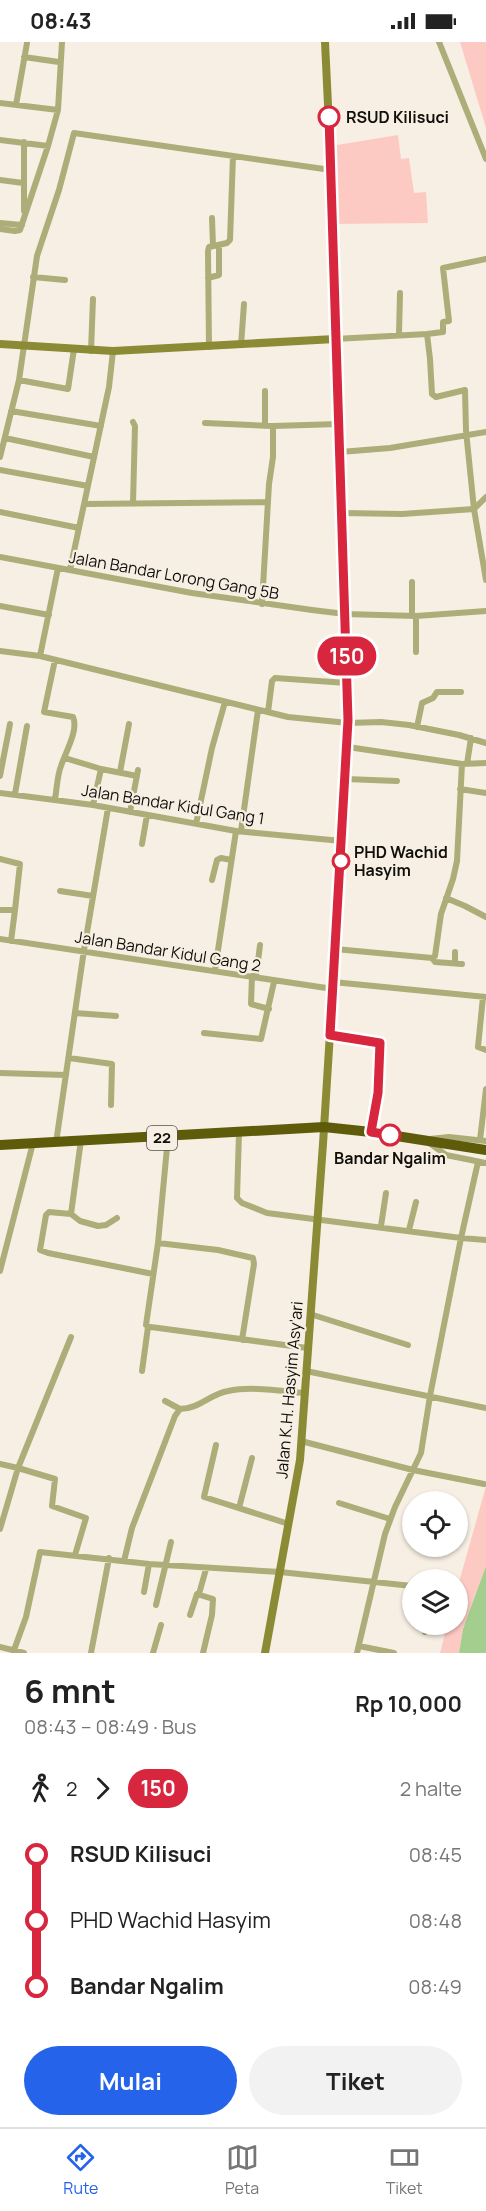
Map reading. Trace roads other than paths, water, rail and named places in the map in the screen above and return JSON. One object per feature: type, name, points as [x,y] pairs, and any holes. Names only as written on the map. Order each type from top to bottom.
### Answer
[{"type":"highway","name":"22","points":[[0,1145],[324,1127],[425,1140],[484,1143]]},
{"type":"main road","name":"Jalan K.H. Hasyim Asy'ari","points":[[265,1653],[298,1476],[324,1127],[348,747],[331,170],[325,42]]},
{"type":"main road","points":[[0,344],[113,351],[335,339]]},
{"type":"street","points":[[16,105],[25,42]]},
{"type":"street","points":[[0,229],[18,231],[25,217],[58,110],[59,62],[62,42]]},
{"type":"street","points":[[439,42],[486,159]]},
{"type":"street","points":[[24,57],[59,62]]},
{"type":"street","points":[[0,103],[58,110]]},
{"type":"street","points":[[0,457],[19,380],[37,256],[59,190],[74,133],[331,170]]},
{"type":"street","points":[[0,140],[48,146]]},
{"type":"street","points":[[24,142],[25,217]]},
{"type":"street","points":[[209,346],[208,251],[230,240],[233,156]]},
{"type":"street","points":[[0,180],[23,183]]},
{"type":"street","points":[[208,278],[219,275],[212,218]]},
{"type":"street","points":[[0,223],[22,225]]},
{"type":"street","points":[[335,339],[443,332],[443,322],[449,321],[443,268],[486,259]]},
{"type":"street","points":[[33,277],[65,280]]},
{"type":"street","points":[[399,334],[400,293]]},
{"type":"street","points":[[91,351],[93,298]]},
{"type":"street","points":[[241,345],[244,304]]},
{"type":"street","points":[[427,334],[432,394],[436,397],[465,390],[474,509],[486,580]]},
{"type":"street","points":[[19,380],[68,389],[74,350]]},
{"type":"street","points":[[70,570],[109,387],[113,351]]},
{"type":"street","points":[[265,391],[265,426]]},
{"type":"street","points":[[11,411],[101,426]]},
{"type":"street","points":[[133,422],[135,426],[133,503]]},
{"type":"street","points":[[205,423],[265,426],[339,424]]},
{"type":"street","points":[[262,604],[273,457],[273,426]]},
{"type":"street","points":[[340,452],[390,448],[486,432]]},
{"type":"street","points":[[5,438],[94,457]]},
{"type":"street","points":[[0,470],[88,486]]},
{"type":"street","points":[[342,513],[402,514],[474,509],[486,497]]},
{"type":"street","points":[[84,504],[268,502]]},
{"type":"street","points":[[0,512],[79,528]]},
{"type":"street","name":"Jalan Bandar Lorong Gang 5B","points":[[0,557],[262,604],[345,614],[414,616],[486,611]]},
{"type":"street","points":[[40,656],[58,568]]},
{"type":"street","points":[[412,582],[416,652]]},
{"type":"street","points":[[0,606],[49,615]]},
{"type":"street","points":[[0,651],[40,656],[268,712],[305,719],[348,723],[381,722],[417,727],[486,743]]},
{"type":"street","points":[[55,660],[44,712],[74,717],[55,799]]},
{"type":"street","points":[[268,712],[274,678],[347,683]]},
{"type":"street","points":[[417,727],[422,703],[434,698],[437,692],[461,693]]},
{"type":"street","points":[[196,824],[225,702]]},
{"type":"street","points":[[215,970],[231,860],[258,710]]},
{"type":"street","points":[[0,777],[10,724]]},
{"type":"street","points":[[120,772],[129,724]]},
{"type":"street","points":[[15,794],[27,726]]},
{"type":"street","points":[[432,958],[435,956],[441,914],[457,861],[460,789],[471,738]]},
{"type":"street","points":[[348,747],[464,764],[486,763]]},
{"type":"street","points":[[65,758],[120,772],[138,773],[130,812]]},
{"type":"street","points":[[93,805],[101,768]]},
{"type":"street","points":[[346,779],[397,781]]},
{"type":"street","points":[[460,789],[486,793]]},
{"type":"street","name":"Jalan Bandar Kidul Gang 1","points":[[0,793],[93,805],[238,831],[342,841]]},
{"type":"street","points":[[56,1143],[84,950],[108,808]]},
{"type":"street","points":[[142,844],[147,815]]},
{"type":"street","points":[[212,880],[217,860],[222,858],[231,860]]},
{"type":"street","points":[[0,859],[20,864],[11,940]]},
{"type":"street","points":[[60,891],[93,896]]},
{"type":"street","points":[[446,898],[486,917]]},
{"type":"street","points":[[0,910],[15,910]]},
{"type":"street","name":"Jalan Bandar Kidul Gang 2","points":[[0,939],[215,970],[274,982],[485,997]]},
{"type":"street","points":[[260,945],[251,1004],[269,1009]]},
{"type":"street","points":[[335,949],[432,958],[435,962],[458,964],[455,952]]},
{"type":"street","points":[[204,1033],[260,1040],[274,982]]},
{"type":"street","points":[[485,997],[478,1047],[486,1050]]},
{"type":"street","points":[[75,1012],[116,1016]]},
{"type":"street","points":[[330,1035],[380,1043],[378,1093],[371,1132]]},
{"type":"street","points":[[69,1058],[112,1064],[111,1105]]},
{"type":"street","points":[[0,1073],[66,1075]]},
{"type":"street","points":[[484,1143],[486,1089]]},
{"type":"street","points":[[239,1133],[237,1198],[239,1201],[267,1213],[486,1240]]},
{"type":"street","points":[[142,1371],[168,1137]]},
{"type":"street","points":[[71,1214],[81,1140]]},
{"type":"street","points":[[425,1140],[446,1155],[486,1163]]},
{"type":"street","points":[[0,1271],[2,1252],[33,1143]]},
{"type":"street","points":[[357,1653],[390,1519],[422,1453],[430,1396],[477,1162]]},
{"type":"street","points":[[381,1226],[386,1193]]},
{"type":"street","points":[[409,1230],[416,1202]]},
{"type":"street","points":[[117,1218],[106,1225],[98,1226],[80,1221],[71,1214],[47,1213],[40,1249],[153,1274]]},
{"type":"street","points":[[158,1243],[218,1250],[253,1258],[242,1340]]},
{"type":"street","points":[[310,1314],[408,1345]]},
{"type":"street","points":[[148,1327],[307,1348]]},
{"type":"street","points":[[0,1529],[18,1468],[71,1337]]},
{"type":"street","points":[[306,1371],[486,1408]]},
{"type":"street","points":[[165,1401],[180,1409],[199,1405],[214,1394],[230,1390],[304,1393]]},
{"type":"street","points":[[124,1561],[132,1528],[175,1416],[180,1409]]},
{"type":"street","points":[[301,1441],[413,1470],[484,1484]]},
{"type":"street","points":[[216,1446],[204,1497],[289,1524]]},
{"type":"street","points":[[239,1508],[252,1458]]},
{"type":"street","points":[[0,1464],[56,1479],[52,1506],[86,1518],[75,1555]]},
{"type":"street","points":[[0,1498],[8,1501]]},
{"type":"street","points":[[339,1503],[390,1519]]},
{"type":"street","points":[[156,1605],[171,1542]]},
{"type":"street","points":[[14,1650],[26,1617],[39,1552],[206,1569],[280,1572],[402,1586]]},
{"type":"street","points":[[91,1653],[109,1558]]},
{"type":"street","points":[[144,1592],[149,1564]]},
{"type":"street","points":[[190,1615],[206,1569]]},
{"type":"street","points":[[199,1594],[211,1597],[214,1604],[203,1653]]},
{"type":"street","points":[[153,1653],[161,1625]]},
{"type":"street","points":[[359,1646],[394,1653]]},
{"type":"street","points":[[0,1647],[24,1653]]},
{"type":"place","name":"RSUD Kilisuci","points":[[329,117]]},
{"type":"place","name":"PHD Wachid Hasyim","points":[[341,861]]},
{"type":"place","name":"Bandar Ngalim","points":[[390,1135]]}]
